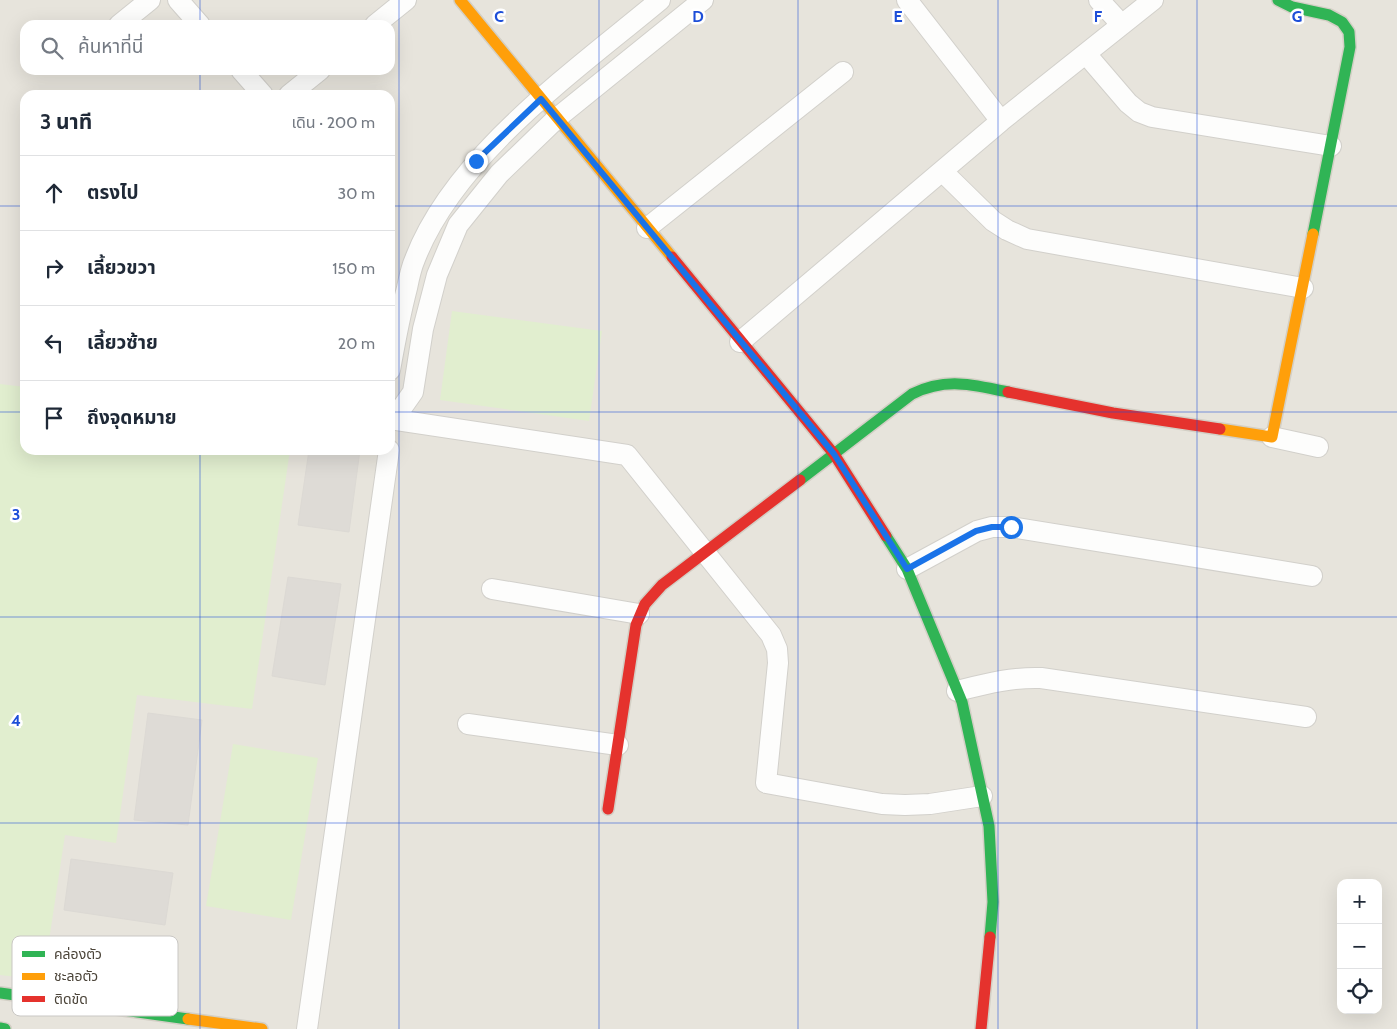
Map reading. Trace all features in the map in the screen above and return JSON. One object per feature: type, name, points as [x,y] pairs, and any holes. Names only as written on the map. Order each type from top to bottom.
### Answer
[{"type":"street","points":[[125,20],[150,0]]},
{"type":"street","points":[[178,0],[196,20]]},
{"type":"street","points":[[381,20],[406,0]]},
{"type":"street","points":[[460,0],[834,454],[907,569],[962,702],[988,826],[993,902],[982,1029]]},
{"type":"street","points":[[395,341],[414,259],[438,213],[476,161],[541,99],[660,0]]},
{"type":"street","points":[[395,411],[413,392],[422,329],[435,284],[458,225],[499,174],[557,118],[703,0]]},
{"type":"street","points":[[907,0],[1001,121]]},
{"type":"street","points":[[1099,0],[1121,24]]},
{"type":"street","points":[[740,342],[1001,121],[1152,0]]},
{"type":"street","points":[[1272,437],[1350,47],[1349,32],[1342,22],[1329,15],[1292,7],[1278,0]]},
{"type":"street","points":[[1086,54],[1128,104],[1139,112],[1152,117],[1331,146]]},
{"type":"street","points":[[647,228],[843,72]]},
{"type":"street","points":[[245,75],[259,90]]},
{"type":"street","points":[[295,90],[314,75]]},
{"type":"street","points":[[942,171],[993,221],[1007,230],[1028,238],[1303,288]]},
{"type":"street","points":[[608,809],[639,614],[652,594],[912,394],[930,385],[946,383],[965,384],[1113,413],[1272,437],[1318,447]]},
{"type":"street","points":[[395,416],[627,455],[771,635],[777,649],[778,663],[766,783],[882,804],[930,804],[982,796]]},
{"type":"street","points":[[307,1029],[389,455]]},
{"type":"street","points":[[907,569],[976,531],[992,527],[1011,527],[1312,576]]},
{"type":"street","points":[[492,589],[639,614]]},
{"type":"street","points":[[957,691],[1006,679],[1022,677],[1041,678],[1306,717]]},
{"type":"street","points":[[468,724],[618,745]]},
{"type":"street","points":[[170,1016],[262,1029]]},
{"type":"street","points":[[0,1028],[5,1029]]},
{"type":"shaded area","points":[[0,0],[1397,0],[1397,1029],[0,1029]]},
{"type":"green space","points":[[452,311],[602,331],[589,421],[440,400]]},
{"type":"green space","points":[[0,384],[20,386],[20,455],[289,455],[252,709],[137,695],[116,843],[65,835],[50,936],[12,936],[12,976],[0,975]]},
{"type":"green space","points":[[233,744],[318,758],[291,920],[206,906]]},
{"type":"building","points":[[308,455],[359,455],[349,532],[298,525]]},
{"type":"building","points":[[288,577],[341,584],[325,685],[272,676]]},
{"type":"building","points":[[148,713],[202,720],[188,825],[134,820]]},
{"type":"building","points":[[71,859],[173,873],[165,925],[64,910]]},
{"type":"traffic: fast","points":[[1278,0],[1292,7],[1329,15],[1342,22],[1349,32],[1350,47],[1313,234]]},
{"type":"traffic: fast","points":[[800,480],[912,394],[948,384],[971,385],[1008,392]]},
{"type":"traffic: fast","points":[[886,536],[907,569],[962,702],[989,826],[993,902],[990,937]]},
{"type":"traffic: fast","points":[[0,993],[12,995]]},
{"type":"traffic: fast","points":[[166,1016],[188,1019]]},
{"type":"traffic: fast","points":[[0,1028],[5,1029]]},
{"type":"traffic: slow","points":[[460,0],[672,257]]},
{"type":"traffic: slow","points":[[1220,429],[1272,437],[1313,234]]},
{"type":"traffic: slow","points":[[188,1019],[262,1029]]},
{"type":"traffic: jam","points":[[672,257],[834,454],[886,536]]},
{"type":"traffic: jam","points":[[1008,392],[1113,413],[1220,429]]},
{"type":"traffic: jam","points":[[608,809],[636,625],[645,604],[662,585],[800,480]]},
{"type":"traffic: jam","points":[[981,1029],[990,937]]},
{"type":"route","points":[[476,161],[541,99],[834,454],[907,569],[976,531],[992,527],[1011,527]]}]
